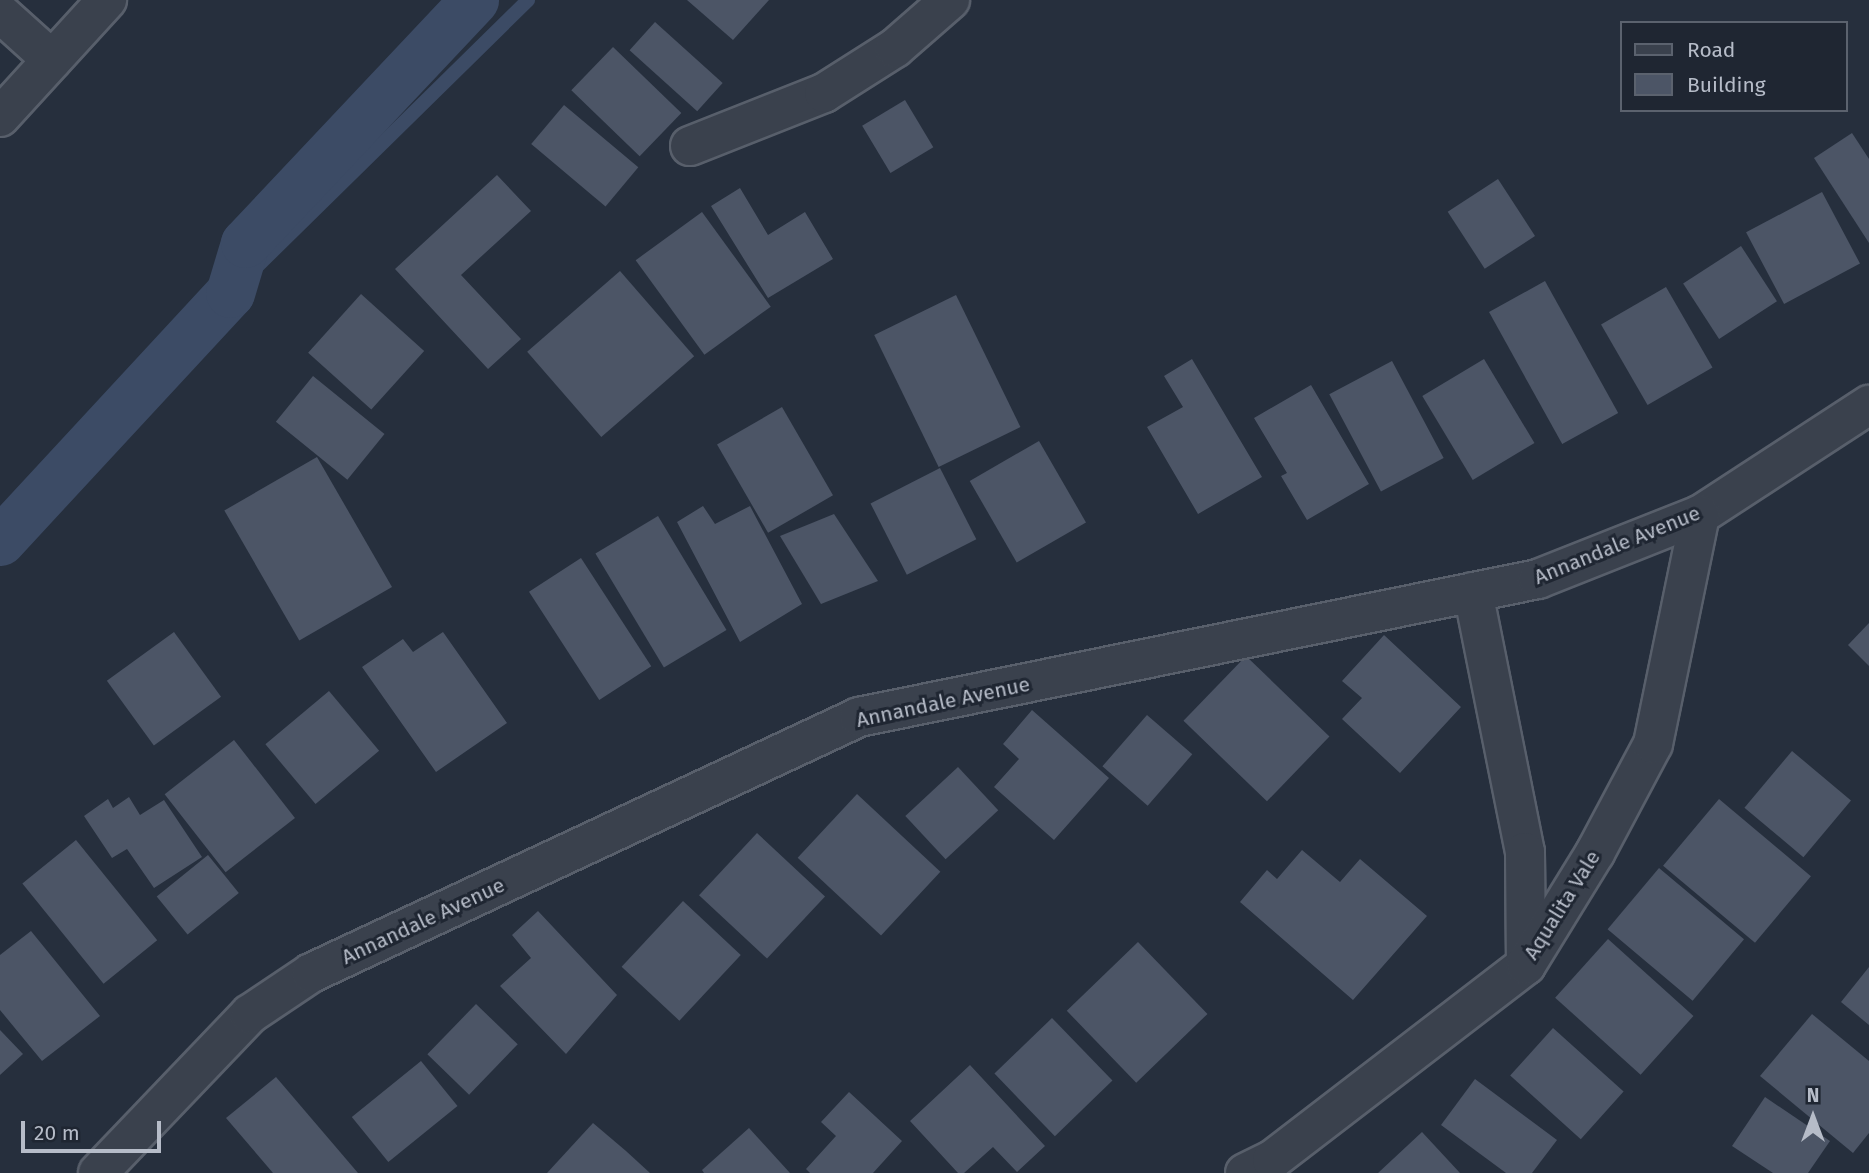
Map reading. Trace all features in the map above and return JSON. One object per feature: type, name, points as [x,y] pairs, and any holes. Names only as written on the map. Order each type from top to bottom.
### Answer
[{"type":"street","points":[[0,117],[107,0]]},
{"type":"street","points":[[690,146],[824,93],[895,48],[950,0]]},
{"type":"street","points":[[0,13],[52,60]]},
{"type":"street","name":"Annandale Avenue","points":[[98,1173],[250,1014],[310,973],[859,717],[1538,579],[1700,515],[1869,405]]},
{"type":"street","name":"Aqualita Vale","points":[[1245,1173],[1272,1160],[1526,965],[1595,853],[1653,744],[1700,515]]},
{"type":"street","points":[[1473,592],[1525,852],[1526,965]]},
{"type":"building","points":[[687,0],[769,0],[733,40]]},
{"type":"building","points":[[655,22],[723,83],[697,111],[630,50]]},
{"type":"building","points":[[613,47],[681,113],[640,156],[571,90]]},
{"type":"building","points":[[905,100],[933,147],[890,173],[862,126]]},
{"type":"building","points":[[564,105],[638,167],[606,206],[531,144]]},
{"type":"building","points":[[1852,133],[1869,159],[1869,243],[1814,158]]},
{"type":"building","points":[[497,175],[531,211],[461,275],[521,339],[488,369],[395,269]]},
{"type":"building","points":[[1498,179],[1535,236],[1485,269],[1448,212]]},
{"type":"building","points":[[740,188],[768,235],[805,212],[833,259],[768,298],[711,206]]},
{"type":"building","points":[[1822,192],[1860,264],[1784,304],[1746,232]]},
{"type":"building","points":[[702,212],[771,307],[704,355],[636,260]]},
{"type":"building","points":[[1741,246],[1777,301],[1719,339],[1683,284]]},
{"type":"building","points":[[620,271],[694,356],[601,437],[527,352]]},
{"type":"building","points":[[1545,281],[1618,413],[1562,444],[1489,312]]},
{"type":"building","points":[[1666,287],[1712,368],[1648,405],[1601,324]]},
{"type":"building","points":[[361,294],[424,351],[371,410],[308,353]]},
{"type":"building","points":[[956,295],[1020,427],[939,467],[874,335]]},
{"type":"building","points":[[1192,359],[1262,477],[1198,514],[1147,427],[1183,407],[1164,376]]},
{"type":"building","points":[[1484,359],[1534,443],[1473,480],[1422,396]]},
{"type":"building","points":[[1392,361],[1444,458],[1381,491],[1329,394]]},
{"type":"building","points":[[313,376],[384,434],[347,480],[276,422]]},
{"type":"building","points":[[1311,385],[1369,484],[1307,520],[1281,476],[1287,473],[1254,418]]},
{"type":"building","points":[[782,407],[833,495],[768,533],[717,444]]},
{"type":"building","points":[[1039,441],[1086,522],[1017,562],[970,481]]},
{"type":"building","points":[[317,457],[392,587],[299,640],[224,510]]},
{"type":"building","points":[[940,468],[976,539],[907,575],[871,503]]},
{"type":"building","points":[[703,506],[715,524],[750,506],[802,604],[740,642],[677,522]]},
{"type":"building","points":[[834,514],[878,581],[821,604],[780,536]]},
{"type":"building","points":[[658,516],[727,630],[664,668],[595,554]]},
{"type":"building","points":[[581,558],[651,666],[599,700],[529,592]]},
{"type":"building","points":[[1869,623],[1869,666],[1848,645]]},
{"type":"building","points":[[174,632],[221,697],[154,746],[107,681]]},
{"type":"building","points":[[443,632],[507,723],[436,772],[362,667],[403,639],[413,652]]},
{"type":"building","points":[[1384,635],[1461,707],[1400,773],[1342,719],[1362,698],[1342,681]]},
{"type":"building","points":[[1246,656],[1329,737],[1267,801],[1183,721]]},
{"type":"building","points":[[329,691],[379,751],[316,804],[265,744]]},
{"type":"building","points":[[1032,710],[1109,778],[1054,840],[994,787],[1019,759],[1003,744]]},
{"type":"building","points":[[1147,715],[1192,754],[1148,806],[1102,766]]},
{"type":"building","points":[[234,740],[295,818],[226,872],[165,794]]},
{"type":"building","points":[[1792,751],[1851,800],[1803,857],[1744,808]]},
{"type":"building","points":[[958,767],[998,810],[946,859],[905,816]]},
{"type":"building","points":[[857,794],[940,872],[881,935],[798,858]]},
{"type":"building","points":[[129,797],[140,815],[164,800],[202,857],[154,888],[127,849],[112,858],[84,816],[108,799],[113,808]]},
{"type":"building","points":[[1719,799],[1811,876],[1755,943],[1663,866]]},
{"type":"building","points":[[757,833],[825,896],[767,959],[699,895]]},
{"type":"building","points":[[76,840],[157,940],[104,984],[22,883]]},
{"type":"building","points":[[1302,850],[1340,882],[1360,859],[1427,916],[1353,1000],[1240,902],[1267,870],[1277,879]]},
{"type":"building","points":[[208,855],[239,893],[188,935],[157,897]]},
{"type":"building","points":[[1659,868],[1744,939],[1693,1001],[1608,929]]},
{"type":"building","points":[[683,901],[741,955],[679,1021],[622,967]]},
{"type":"building","points":[[538,911],[617,995],[566,1054],[500,986],[531,958],[512,935]]},
{"type":"building","points":[[31,931],[100,1016],[42,1061],[0,1010],[0,955]]},
{"type":"building","points":[[1608,939],[1693,1016],[1641,1075],[1555,998]]},
{"type":"building","points":[[1138,942],[1207,1014],[1136,1083],[1067,1011]]},
{"type":"building","points":[[1869,967],[1869,1025],[1841,1002]]},
{"type":"building","points":[[476,1004],[518,1044],[469,1095],[427,1054]]},
{"type":"building","points":[[1812,1014],[1869,1061],[1869,1133],[1853,1153],[1760,1076]]},
{"type":"building","points":[[1052,1018],[1112,1081],[1055,1136],[994,1074]]},
{"type":"building","points":[[1553,1028],[1624,1092],[1581,1139],[1510,1076]]},
{"type":"building","points":[[0,1030],[23,1054],[0,1075]]},
{"type":"building","points":[[421,1061],[458,1106],[388,1162],[352,1117]]},
{"type":"building","points":[[970,1065],[1045,1146],[1017,1172],[993,1147],[964,1173],[958,1173],[910,1121]]},
{"type":"building","points":[[276,1077],[358,1173],[273,1173],[226,1118]]},
{"type":"building","points":[[1475,1079],[1557,1140],[1532,1173],[1506,1173],[1441,1125]]},
{"type":"building","points":[[849,1092],[902,1141],[873,1173],[810,1173],[806,1169],[836,1136],[821,1122]]},
{"type":"building","points":[[1765,1097],[1830,1141],[1808,1173],[1773,1173],[1732,1146]]},
{"type":"building","points":[[593,1123],[626,1151],[650,1173],[547,1173]]},
{"type":"building","points":[[749,1128],[790,1173],[704,1173],[702,1170]]},
{"type":"building","points":[[1422,1132],[1460,1173],[1378,1173]]},
{"type":"waterway","points":[[0,541],[230,293],[245,243],[474,0]]},
{"type":"waterway","points":[[230,293],[528,0]]}]
